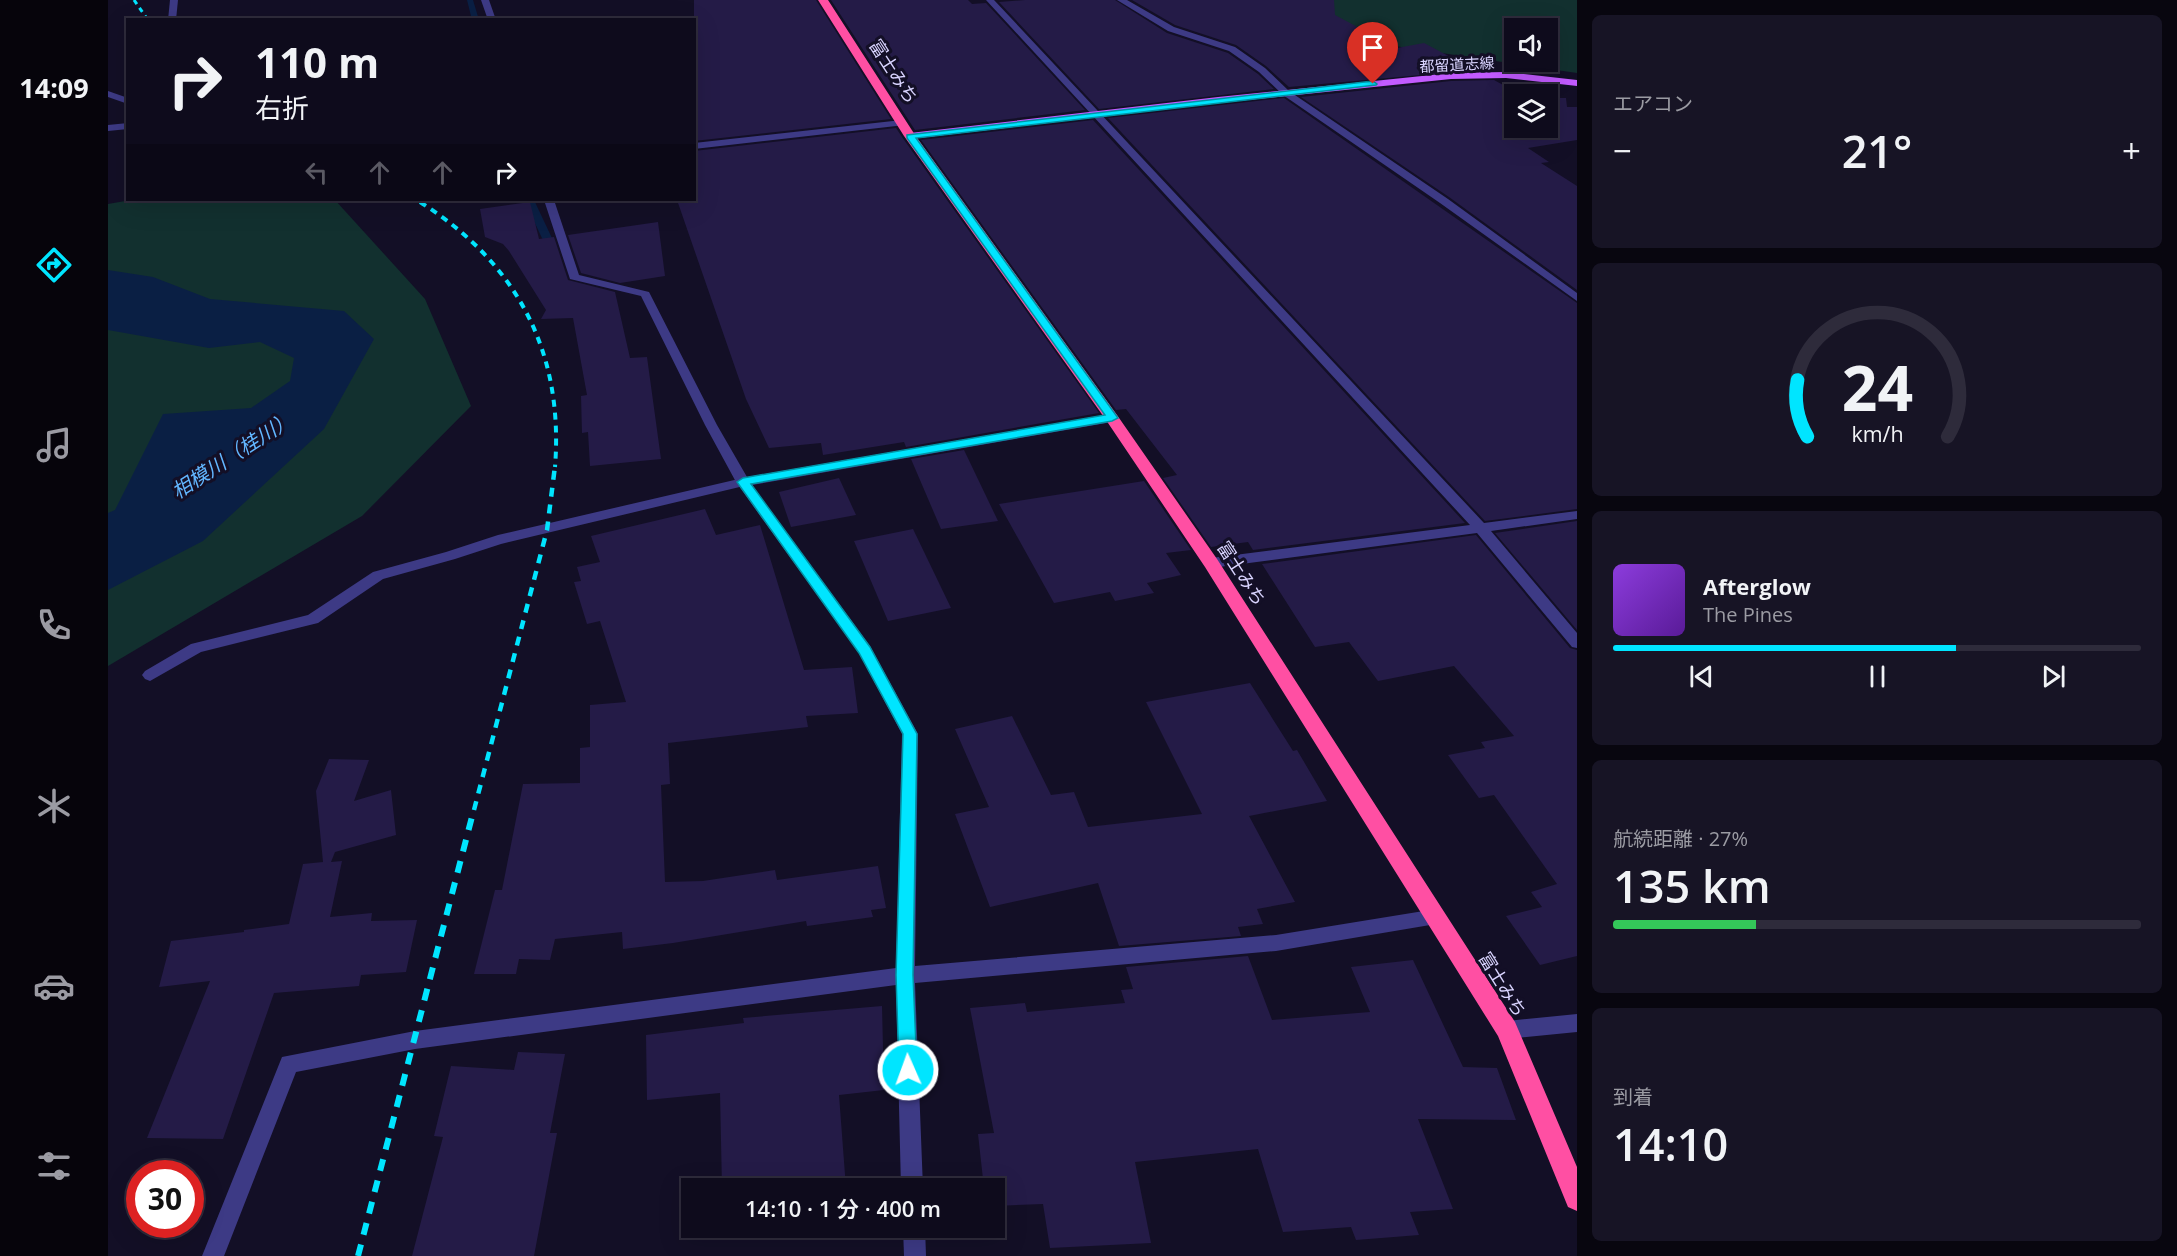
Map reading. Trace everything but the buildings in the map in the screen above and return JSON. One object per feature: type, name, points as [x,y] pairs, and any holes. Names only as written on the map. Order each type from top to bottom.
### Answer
[{"type":"highway","name":"富士みち","points":[[823,0],[906,130],[1112,418],[1211,563],[1436,917],[1507,1030],[1577,1198]]},
{"type":"main road","name":"都留道志線","points":[[906,130],[1094,115],[1451,76],[1506,75],[1577,84]]},
{"type":"street","points":[[172,18],[174,0]]},
{"type":"street","points":[[485,0],[491,18]]},
{"type":"street","points":[[990,0],[1094,115],[1481,528],[1577,643]]},
{"type":"street","points":[[1121,0],[1171,29],[1232,49],[1262,70],[1286,93],[1444,201],[1577,298]]},
{"type":"street","points":[[108,94],[126,100]]},
{"type":"street","points":[[108,128],[126,126]]},
{"type":"street","points":[[696,146],[906,130]]},
{"type":"street","points":[[549,201],[574,277],[645,294],[711,425],[743,482],[865,650],[910,734],[905,975],[912,1178]]},
{"type":"street","points":[[150,675],[196,648],[313,619],[378,575],[450,556],[498,540],[743,482],[1112,418]]},
{"type":"street","points":[[1211,563],[1577,515]]},
{"type":"street","points":[[213,1256],[289,1064],[415,1040],[905,975],[1276,943],[1436,917]]},
{"type":"street","points":[[1507,1030],[1577,1023]]},
{"type":"street","points":[[914,1238],[915,1256]]},
{"type":"green space","points":[[1260,0],[1577,0],[1577,73],[1558,70],[1558,18],[1504,18],[1504,62],[1354,40]]},
{"type":"green space","points":[[126,201],[336,201],[425,299],[471,406],[362,516],[108,666],[108,204]]},
{"type":"water","name":"相模川（桂川）","points":[[108,270],[153,277],[210,299],[344,311],[374,339],[324,429],[203,541],[108,590],[108,513],[115,510],[163,414],[251,408],[290,381],[294,358],[260,342],[209,348],[108,330]]},
{"type":"waterway","points":[[470,0],[475,18]]},
{"type":"waterway","points":[[529,201],[554,253]]},
{"type":"railway","points":[[134,0],[147,18]]},
{"type":"railway","points":[[420,202],[454,226],[483,253],[508,282],[527,314],[542,349],[551,386],[556,425],[555,467]]},
{"type":"railway","points":[[474,810],[547,530],[555,466]]},
{"type":"railway","points":[[358,1256],[474,809]]},
{"type":"route","points":[[908,1070],[905,975],[910,734],[865,650],[743,482],[1112,418],[910,136],[1373,84]]}]
